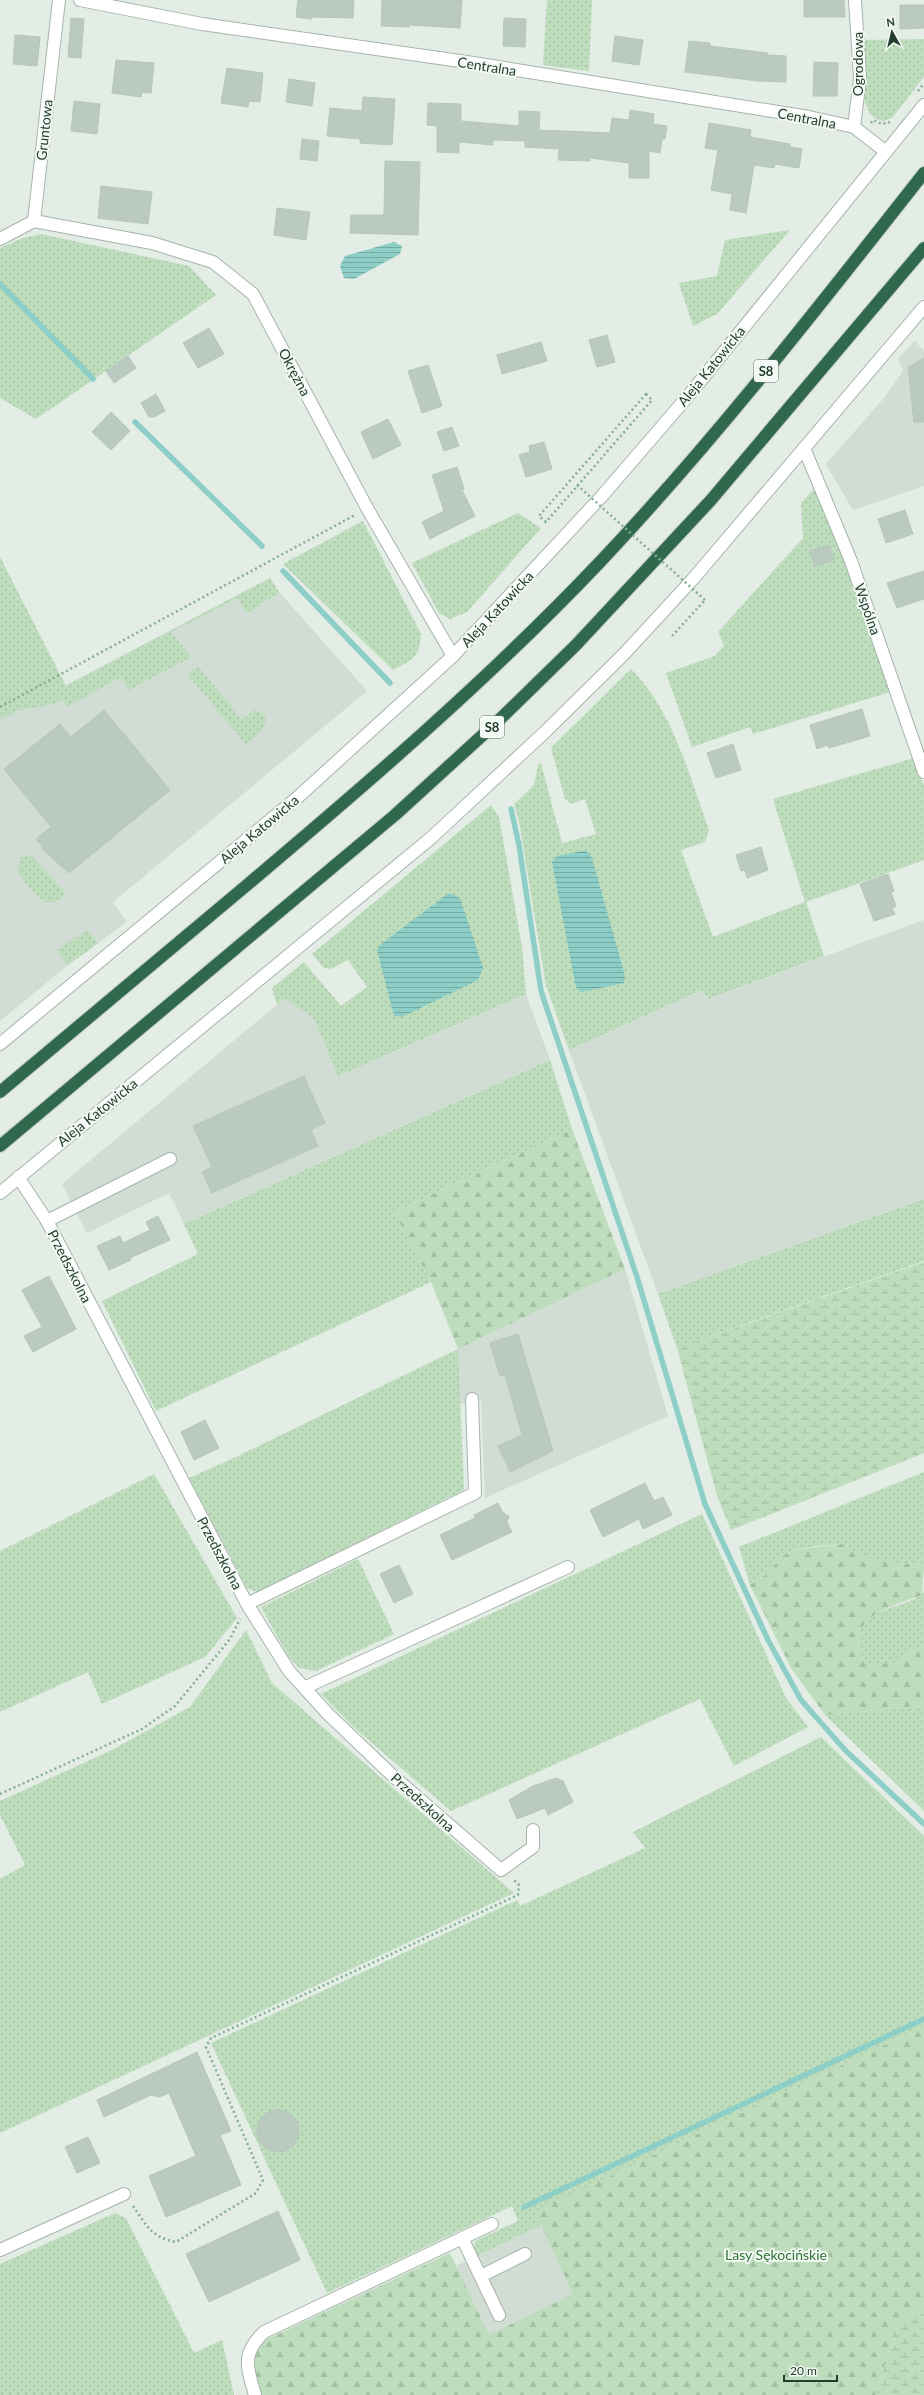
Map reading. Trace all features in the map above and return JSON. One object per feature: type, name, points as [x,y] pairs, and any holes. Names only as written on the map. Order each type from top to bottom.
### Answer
[{"type":"highway","name":"S8","points":[[0,1092],[383,771],[445,714],[600,562],[687,464],[800,330],[924,173]]},
{"type":"highway","name":"S8","points":[[0,1146],[395,815],[496,723],[576,645],[711,500],[924,248]]},
{"type":"street","name":"Gruntowa","points":[[34,221],[59,0]]},
{"type":"street","name":"Centralna","points":[[80,0],[202,24],[475,64],[809,117],[859,131],[886,152]]},
{"type":"street","name":"Ogrodowa","points":[[855,0],[860,78],[859,131]]},
{"type":"street","name":"Aleja Katowicka","points":[[0,1044],[298,797],[453,656],[602,496],[684,401],[924,105]]},
{"type":"street","points":[[0,239],[34,221]]},
{"type":"street","name":"Okrężna","points":[[34,221],[152,243],[213,262],[253,294],[367,508],[453,656]]},
{"type":"street","name":"Aleja Katowicka","points":[[0,1193],[431,838],[624,654],[693,579],[924,307]]},
{"type":"street","name":"Wspólna","points":[[804,448],[851,561],[924,772]]},
{"type":"street","points":[[47,1221],[170,1159]]},
{"type":"street","name":"Przedszkolna","points":[[18,1177],[47,1221],[248,1604],[289,1670],[306,1687],[328,1714],[393,1776],[500,1870],[533,1847],[533,1830]]},
{"type":"street","points":[[248,1604],[475,1493],[472,1399]]},
{"type":"street","points":[[306,1687],[568,1567]]},
{"type":"street","points":[[0,2250],[124,2194]]},
{"type":"street","points":[[255,2395],[247,2361],[254,2342],[264,2332],[463,2240],[492,2224]]},
{"type":"street","points":[[463,2240],[499,2315]]},
{"type":"street","points":[[481,2276],[525,2254]]},
{"type":"path","points":[[912,98],[924,83]]},
{"type":"path","points":[[859,131],[873,120],[882,124],[892,122]]},
{"type":"path","points":[[646,394],[652,400],[577,485],[546,522],[539,516],[646,394]]},
{"type":"path","points":[[577,485],[705,600],[672,636]]},
{"type":"path","points":[[0,707],[367,508]]},
{"type":"path","points":[[0,1794],[142,1729],[175,1706],[230,1639],[248,1604]]},
{"type":"path","points":[[124,2194],[150,2232],[162,2239],[176,2242],[256,2193],[263,2180],[206,2047],[211,2038],[518,1895]]},
{"type":"shaded area","points":[[915,341],[924,351],[924,486],[853,510],[826,464],[884,398],[903,371],[898,358]]},
{"type":"shaded area","points":[[270,578],[279,592],[367,691],[113,902],[127,922],[68,965],[0,1021],[0,720]]},
{"type":"shaded area","points":[[924,920],[924,1199],[658,1294],[569,1050],[702,990],[708,999]]},
{"type":"shaded area","points":[[526,994],[550,1060],[184,1224],[169,1193],[87,1233],[62,1184],[285,998],[314,1019],[338,1076]]},
{"type":"shaded area","points":[[625,1269],[668,1416],[485,1498],[481,1399],[460,1404],[458,1349]]},
{"type":"shaded area","points":[[542,2225],[574,2294],[489,2336],[456,2266]]},
{"type":"green space","points":[[547,0],[592,0],[589,71],[543,65]]},
{"type":"green space","points":[[924,39],[924,77],[892,118],[883,121],[876,119],[870,114],[864,100],[861,40]]},
{"type":"green space","points":[[790,230],[717,314],[693,326],[679,283],[717,276],[725,240]]},
{"type":"green space","points":[[41,234],[189,266],[216,295],[36,419],[0,398],[0,248],[23,238]]},
{"type":"green space","points":[[814,489],[831,524],[890,692],[753,734],[750,727],[692,747],[666,673],[715,656],[724,646],[718,632],[803,538],[801,503]]},
{"type":"green space","points":[[518,513],[541,528],[467,612],[450,619],[439,613],[412,563]]},
{"type":"green space","points":[[363,521],[421,634],[419,648],[414,657],[393,670],[283,564]]},
{"type":"green space","points":[[0,557],[66,686],[270,578],[279,592],[247,613],[237,598],[171,632],[191,657],[129,690],[121,677],[67,707],[63,700],[54,704],[19,710],[0,720]]},
{"type":"green space","points":[[198,666],[242,720],[255,710],[266,716],[266,721],[262,729],[246,744],[187,674]]},
{"type":"green space","points":[[631,669],[646,686],[669,724],[687,766],[709,830],[705,842],[681,850],[713,937],[805,902],[773,799],[914,758],[924,786],[924,860],[806,902],[824,956],[708,999],[702,990],[569,1050],[546,986],[519,821],[514,804],[534,785],[538,765],[541,763],[562,843],[596,834],[585,799],[572,804],[565,799],[551,748]]},
{"type":"green space","points":[[491,805],[499,817],[522,947],[526,994],[338,1076],[314,1019],[285,998],[277,1005],[272,988],[304,962],[341,1006],[367,987],[348,960],[331,969],[324,968],[312,954]]},
{"type":"green space","points":[[26,855],[32,856],[66,894],[58,900],[51,902],[44,901],[39,898],[18,872],[20,858]]},
{"type":"green space","points":[[87,930],[98,943],[68,965],[57,950]]},
{"type":"green space","points":[[550,1060],[572,1129],[394,1212],[431,1282],[156,1411],[102,1301],[198,1254],[184,1224]]},
{"type":"green space","points":[[572,1129],[625,1269],[458,1349],[431,1282],[394,1212]]},
{"type":"green space","points":[[924,1199],[924,1261],[677,1348],[658,1294]]},
{"type":"green space","points":[[924,1262],[924,1453],[731,1530],[717,1496],[677,1348]]},
{"type":"green space","points":[[458,1349],[464,1490],[257,1592],[247,1588],[189,1478],[234,1458]]},
{"type":"green space","points":[[924,1472],[924,1566],[922,1564],[893,1563],[868,1559],[842,1544],[817,1546],[793,1550],[781,1557],[767,1574],[750,1585],[739,1547]]},
{"type":"green space","points":[[154,1474],[237,1618],[205,1657],[102,1704],[88,1672],[0,1712],[0,1551]]},
{"type":"green space","points":[[702,1514],[786,1698],[808,1727],[734,1766],[700,1699],[451,1811],[351,1725],[321,1694]]},
{"type":"green space","points":[[842,1544],[872,1558],[889,1562],[922,1564],[924,1566],[922,1595],[892,1606],[871,1617],[859,1634],[859,1644],[862,1656],[869,1665],[894,1662],[924,1643],[924,1706],[825,1715],[791,1668],[750,1585],[767,1574],[781,1557],[793,1550]]},
{"type":"green space","points":[[358,1559],[394,1634],[316,1671],[299,1668],[288,1656],[261,1607]]},
{"type":"green space","points":[[924,1592],[924,1643],[894,1662],[869,1666],[862,1656],[859,1644],[860,1632],[865,1623],[885,1610],[908,1602]]},
{"type":"green space","points":[[246,1630],[272,1683],[514,1893],[0,2133],[0,1879],[25,1865],[0,1815],[0,1801],[110,1751],[190,1707]]},
{"type":"green space","points":[[924,1706],[924,1811],[825,1715]]},
{"type":"green space","points":[[821,1737],[924,1836],[924,2026],[536,2212],[542,2225],[475,2257],[473,2250],[475,2241],[518,2221],[512,2206],[327,2293],[211,2043],[517,1900],[520,1906],[645,1848],[633,1832]]},
{"type":"green space","name":"Lasy Sękocińskie","points":[[924,2026],[924,2303],[900,2322],[875,2392],[876,2395],[260,2395],[254,2368],[261,2342],[450,2253],[489,2335],[573,2294],[535,2212]]},
{"type":"green space","points":[[115,2213],[126,2218],[194,2353],[222,2340],[234,2395],[0,2395],[0,2264]]},
{"type":"green space","points":[[924,2303],[924,2395],[876,2395],[875,2392],[900,2322]]},
{"type":"water","points":[[394,242],[402,246],[400,254],[354,279],[344,278],[340,266],[345,256]]},
{"type":"water","points":[[586,850],[592,858],[625,976],[624,983],[581,992],[576,988],[552,862],[557,856]]},
{"type":"water","points":[[449,893],[460,898],[483,968],[478,980],[402,1017],[394,1016],[377,950],[381,944]]},
{"type":"building","points":[[298,0],[354,0],[353,18],[312,17],[312,19],[296,17]]},
{"type":"building","points":[[382,0],[462,0],[460,28],[409,25],[409,27],[381,26]]},
{"type":"building","points":[[804,0],[844,0],[845,17],[804,17]]},
{"type":"building","points":[[900,5],[924,5],[924,28],[900,29]]},
{"type":"building","points":[[71,18],[84,19],[81,58],[68,57]]},
{"type":"building","points":[[504,18],[526,19],[525,47],[503,46]]},
{"type":"building","points":[[15,35],[40,37],[37,66],[13,64]]},
{"type":"building","points":[[615,36],[643,40],[639,65],[612,61]]},
{"type":"building","points":[[689,41],[710,43],[710,46],[768,53],[767,55],[786,56],[786,82],[758,81],[685,72]]},
{"type":"building","points":[[116,60],[154,63],[151,93],[142,92],[141,97],[112,93]]},
{"type":"building","points":[[814,62],[838,63],[837,96],[813,96]]},
{"type":"building","points":[[227,68],[263,73],[260,102],[249,101],[248,107],[221,103]]},
{"type":"building","points":[[289,79],[315,83],[312,106],[286,102]]},
{"type":"building","points":[[363,97],[395,99],[392,145],[360,143],[360,139],[327,136],[330,108],[362,111]]},
{"type":"building","points":[[74,101],[100,104],[97,134],[71,131]]},
{"type":"building","points":[[428,103],[461,104],[461,121],[519,126],[519,111],[540,112],[539,130],[610,133],[612,118],[629,120],[630,110],[654,114],[653,124],[667,126],[665,139],[662,139],[660,153],[649,151],[649,178],[629,178],[629,163],[590,158],[590,161],[558,160],[559,149],[525,147],[525,141],[493,140],[493,145],[459,142],[459,153],[437,152],[437,126],[427,125]]},
{"type":"building","points":[[709,123],[751,130],[750,137],[790,144],[790,147],[802,149],[799,168],[775,164],[774,168],[754,165],[746,213],[730,210],[732,194],[711,190],[718,150],[705,148]]},
{"type":"building","points":[[302,139],[319,141],[317,161],[300,159]]},
{"type":"building","points":[[385,161],[420,162],[418,235],[350,233],[351,215],[384,215]]},
{"type":"building","points":[[101,186],[152,192],[148,224],[98,218]]},
{"type":"building","points":[[277,208],[310,212],[306,240],[274,235]]},
{"type":"building","points":[[209,328],[224,354],[198,368],[183,343]]},
{"type":"building","points":[[607,335],[615,362],[597,367],[589,340]]},
{"type":"building","points":[[541,342],[547,361],[502,374],[497,355]]},
{"type":"building","points":[[128,356],[136,368],[114,383],[106,371]]},
{"type":"building","points":[[924,358],[924,422],[914,422],[908,367]]},
{"type":"building","points":[[428,365],[442,406],[422,413],[408,371]]},
{"type":"building","points":[[156,394],[165,411],[154,417],[149,417],[141,403]]},
{"type":"building","points":[[111,412],[130,431],[111,450],[92,432]]},
{"type":"building","points":[[388,419],[401,445],[373,459],[361,432]]},
{"type":"building","points":[[452,427],[459,446],[444,451],[437,432]]},
{"type":"building","points":[[544,442],[552,469],[526,477],[519,455],[530,452],[529,446]]},
{"type":"building","points":[[457,467],[464,489],[462,490],[475,516],[430,539],[422,522],[444,511],[432,475]]},
{"type":"building","points":[[905,510],[913,534],[886,543],[878,519]]},
{"type":"building","points":[[829,545],[834,560],[815,566],[810,551]]},
{"type":"building","points":[[924,571],[924,599],[897,608],[887,583]]},
{"type":"building","points":[[862,709],[870,736],[829,748],[828,745],[817,749],[810,725]]},
{"type":"building","points":[[104,710],[170,790],[69,873],[41,848],[43,847],[36,839],[51,827],[4,769],[60,724],[71,737]]},
{"type":"building","points":[[733,744],[741,770],[716,778],[707,753]]},
{"type":"building","points":[[761,847],[768,870],[747,878],[745,870],[741,871],[736,855]]},
{"type":"building","points":[[888,874],[894,891],[891,892],[896,906],[892,908],[895,914],[874,921],[860,884]]},
{"type":"building","points":[[304,1076],[325,1123],[311,1130],[318,1146],[212,1193],[202,1172],[212,1167],[193,1126]]},
{"type":"building","points":[[158,1216],[170,1240],[130,1258],[131,1260],[109,1270],[97,1246],[120,1236],[123,1243],[150,1230],[146,1222]]},
{"type":"building","points":[[49,1276],[76,1329],[33,1352],[24,1336],[42,1327],[22,1290]]},
{"type":"building","points":[[518,1334],[553,1451],[510,1472],[498,1446],[522,1435],[505,1375],[500,1376],[490,1343]]},
{"type":"building","points":[[205,1420],[219,1448],[194,1460],[181,1432]]},
{"type":"building","points":[[645,1483],[654,1501],[663,1497],[672,1515],[643,1529],[639,1519],[603,1537],[590,1510]]},
{"type":"building","points":[[498,1503],[503,1513],[509,1516],[507,1522],[512,1532],[452,1560],[440,1535],[475,1518],[474,1515]]},
{"type":"building","points":[[399,1565],[413,1594],[394,1603],[380,1574]]},
{"type":"building","points":[[556,1778],[563,1781],[573,1802],[548,1815],[545,1808],[517,1819],[509,1800],[533,1786]]},
{"type":"building","points":[[197,2052],[231,2131],[220,2135],[241,2185],[166,2217],[149,2176],[196,2156],[169,2093],[159,2097],[151,2095],[104,2117],[97,2100]]},
{"type":"building","points":[[274,2110],[282,2110],[290,2113],[296,2119],[299,2131],[296,2143],[290,2149],[282,2152],[274,2152],[266,2149],[260,2143],[257,2135],[257,2127],[260,2119],[266,2113]]},
{"type":"building","points":[[88,2137],[100,2163],[77,2173],[65,2147]]},
{"type":"building","points":[[278,2211],[300,2260],[209,2302],[186,2254]]},
{"type":"waterway","points":[[0,284],[93,379]]},
{"type":"waterway","points":[[135,422],[262,546]]},
{"type":"waterway","points":[[283,571],[390,683]]},
{"type":"waterway","points":[[511,809],[519,845],[541,991],[637,1277],[705,1504],[768,1640],[801,1700],[845,1750],[924,1824]]},
{"type":"waterway","points":[[524,2207],[924,2019]]}]
